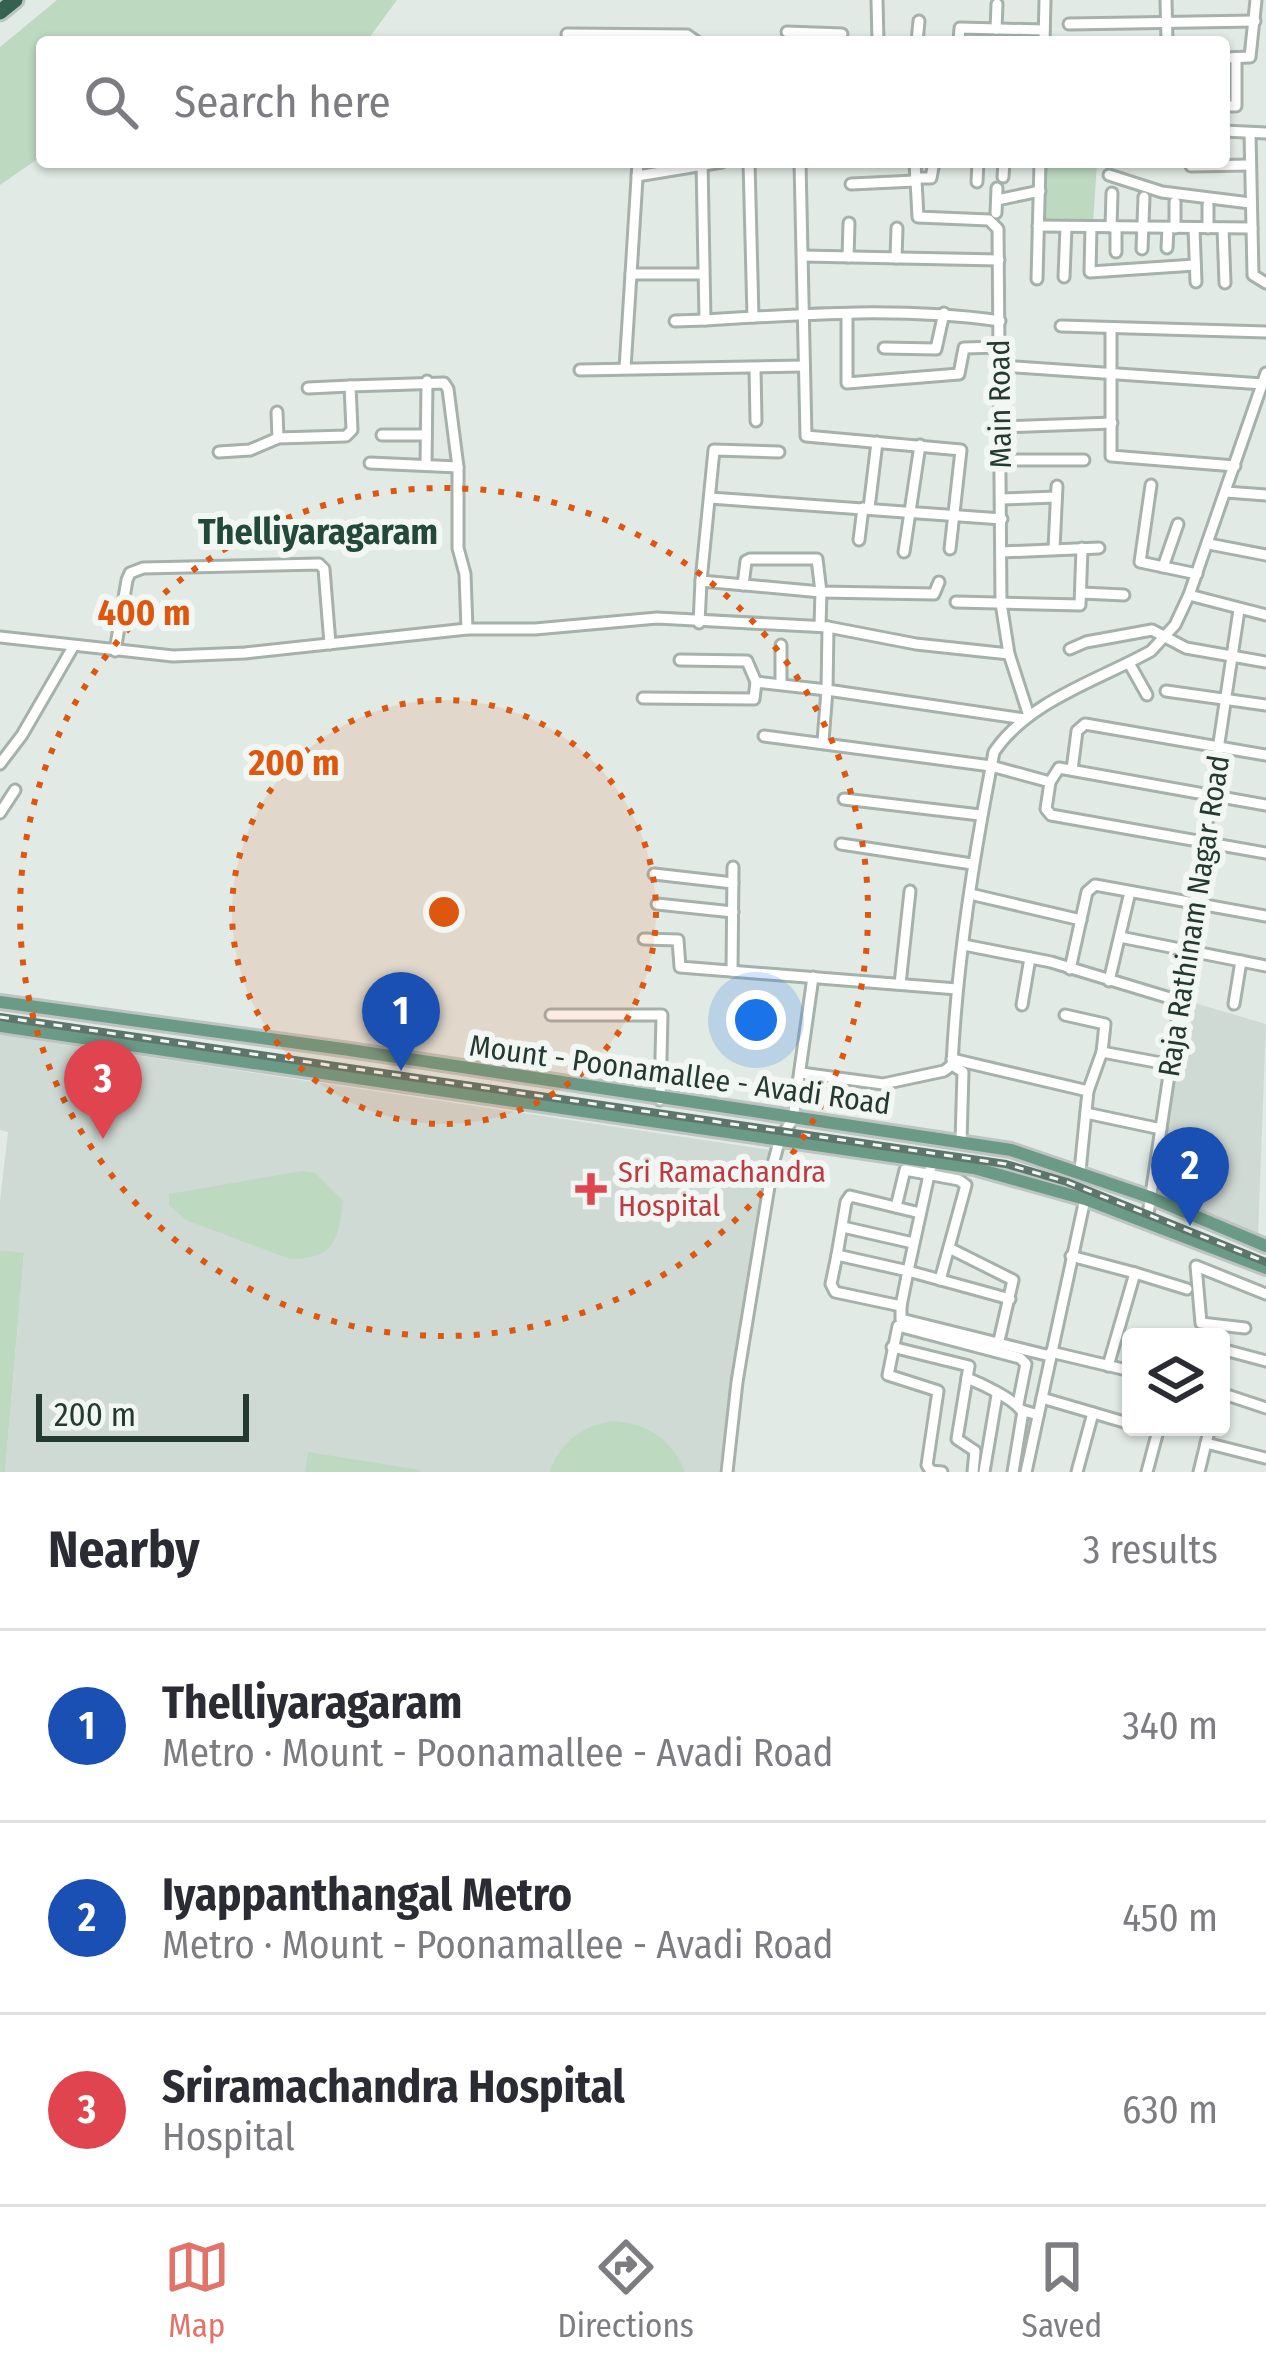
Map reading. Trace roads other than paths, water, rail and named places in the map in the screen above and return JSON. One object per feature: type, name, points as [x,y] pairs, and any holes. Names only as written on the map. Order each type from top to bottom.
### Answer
[{"type":"highway","points":[[0,12],[15,0]]},
{"type":"main road","name":"Mount - Poonamallee - Avadi Road","points":[[0,1002],[1011,1150],[1151,1198],[1266,1246]]},
{"type":"main road","name":"Mount - Poonamallee - Avadi Road","points":[[0,1026],[780,1138],[930,1167],[1020,1178],[1266,1268]]},
{"type":"street","points":[[878,0],[878,36]]},
{"type":"street","points":[[959,36],[960,28],[1044,36],[1045,0]]},
{"type":"street","points":[[1166,0],[1167,36]]},
{"type":"street","points":[[1230,106],[1236,106],[1230,58],[1250,57],[1256,0]]},
{"type":"street","points":[[996,29],[997,4]]},
{"type":"street","points":[[918,36],[919,20]]},
{"type":"street","points":[[1069,24],[1255,21]]},
{"type":"street","points":[[788,32],[810,36]]},
{"type":"street","points":[[567,34],[688,36]]},
{"type":"street","points":[[832,36],[842,34]]},
{"type":"street","points":[[1230,131],[1266,133]]},
{"type":"street","points":[[1250,133],[1254,278],[1266,283]]},
{"type":"street","points":[[625,368],[638,168]]},
{"type":"street","points":[[637,176],[680,168]]},
{"type":"street","points":[[702,168],[705,320]]},
{"type":"street","points":[[749,168],[754,317]]},
{"type":"street","points":[[800,168],[806,436],[956,448],[962,453],[950,549]]},
{"type":"street","points":[[803,256],[999,260],[995,223],[918,217],[916,168]]},
{"type":"street","points":[[851,184],[931,178],[933,168]]},
{"type":"street","points":[[977,182],[978,168]]},
{"type":"street","points":[[996,213],[1003,168]]},
{"type":"street","points":[[1037,279],[1040,168]]},
{"type":"street","points":[[1215,168],[1250,171],[1266,178]]},
{"type":"street","points":[[1109,176],[1162,192],[1266,212]]},
{"type":"street","points":[[997,200],[1040,191]]},
{"type":"street","points":[[1112,193],[1116,253]]},
{"type":"street","points":[[1142,249],[1144,197]]},
{"type":"street","points":[[1168,248],[1175,202]]},
{"type":"street","points":[[1208,205],[1208,228]]},
{"type":"street","points":[[848,257],[849,223]]},
{"type":"street","points":[[1038,226],[1252,228]]},
{"type":"street","points":[[1064,277],[1066,226]]},
{"type":"street","points":[[1090,227],[1090,272],[1195,266]]},
{"type":"street","points":[[896,258],[897,228]]},
{"type":"street","points":[[1194,228],[1196,281]]},
{"type":"street","points":[[1223,228],[1225,283]]},
{"type":"street","points":[[1253,250],[1266,250]]},
{"type":"street","name":"Main Road","points":[[999,260],[1001,603],[1027,718]]},
{"type":"street","points":[[631,274],[703,274]]},
{"type":"street","points":[[884,348],[936,349],[944,314]]},
{"type":"street","points":[[675,321],[944,314],[1000,322]]},
{"type":"street","points":[[847,316],[847,382],[955,375],[962,370],[964,348],[1000,347]]},
{"type":"street","points":[[1061,326],[1266,332]]},
{"type":"street","points":[[1111,329],[1109,452],[1114,458],[1235,466]]},
{"type":"street","points":[[580,370],[804,366]]},
{"type":"street","points":[[801,1073],[883,1084],[944,1072],[952,1062],[971,864],[994,752],[1004,736],[1027,718],[1130,663],[1167,636],[1209,544],[1264,379],[1000,366]]},
{"type":"street","points":[[755,368],[756,421]]},
{"type":"street","points":[[426,465],[427,381]]},
{"type":"street","points":[[308,388],[441,381],[448,389],[458,467],[458,548],[466,584],[467,629]]},
{"type":"street","points":[[219,452],[250,450],[278,438],[350,434],[350,386]]},
{"type":"street","points":[[277,412],[278,438]]},
{"type":"street","points":[[1251,418],[1266,417]]},
{"type":"street","points":[[1000,427],[1112,423]]},
{"type":"street","points":[[382,435],[426,435]]},
{"type":"street","points":[[859,541],[877,442]]},
{"type":"street","points":[[904,552],[920,445]]},
{"type":"street","points":[[699,622],[716,448],[779,452]]},
{"type":"street","points":[[1001,460],[1084,460]]},
{"type":"street","points":[[370,463],[458,467]]},
{"type":"street","points":[[1150,485],[1138,558],[1142,563],[1197,574]]},
{"type":"street","points":[[1001,499],[1056,492],[1054,550]]},
{"type":"street","points":[[1226,492],[1266,495]]},
{"type":"street","points":[[710,498],[1002,519]]},
{"type":"street","points":[[1163,567],[1178,524]]},
{"type":"street","points":[[1209,544],[1266,555]]},
{"type":"street","points":[[956,602],[1078,606],[1082,548]]},
{"type":"street","points":[[1001,552],[1099,548]]},
{"type":"street","points":[[743,585],[747,560],[819,562],[827,689],[823,741]]},
{"type":"street","points":[[115,651],[130,573],[143,568],[321,565],[330,644]]},
{"type":"street","points":[[701,581],[821,592],[934,594],[938,582]]},
{"type":"street","points":[[1082,593],[1124,595]]},
{"type":"street","points":[[1189,595],[1266,615]]},
{"type":"street","name":"Raja Rathinam Nagar Road","points":[[1147,1221],[1239,610]]},
{"type":"street","points":[[0,637],[191,656],[467,629],[546,628],[641,618],[824,627],[916,644],[1009,653]]},
{"type":"street","points":[[1070,649],[1152,630],[1186,648],[1266,662]]},
{"type":"street","points":[[781,644],[781,684]]},
{"type":"street","points":[[0,764],[73,647]]},
{"type":"street","points":[[643,698],[754,699],[756,682],[747,661],[680,660]]},
{"type":"street","points":[[1130,663],[1147,694]]},
{"type":"street","points":[[756,682],[1027,718]]},
{"type":"street","points":[[1166,691],[1266,705]]},
{"type":"street","points":[[1072,770],[1077,731],[1085,724],[1266,755]]},
{"type":"street","points":[[764,736],[992,766],[1050,782]]},
{"type":"street","points":[[1266,805],[1056,769],[1046,809],[1052,815],[1266,853]]},
{"type":"street","points":[[0,813],[15,790]]},
{"type":"street","points":[[844,800],[980,815]]},
{"type":"street","points":[[841,844],[971,864]]},
{"type":"street","points":[[732,971],[733,867]]},
{"type":"street","points":[[654,874],[733,883]]},
{"type":"street","points":[[1070,969],[1091,886],[1266,916]]},
{"type":"street","points":[[900,984],[910,891]]},
{"type":"street","points":[[1109,982],[1130,892]]},
{"type":"street","points":[[970,894],[1081,920]]},
{"type":"street","points":[[657,904],[733,911]]},
{"type":"street","points":[[1120,937],[1266,966]]},
{"type":"street","points":[[644,939],[678,940],[680,967],[957,988]]},
{"type":"street","points":[[964,945],[1030,958],[1183,1001]]},
{"type":"street","points":[[1022,1005],[1030,958]]},
{"type":"street","points":[[1234,1004],[1241,961]]},
{"type":"street","points":[[727,1472],[737,1382],[780,1138],[793,1119],[813,976]]},
{"type":"street","points":[[551,1015],[662,1015],[660,1100]]},
{"type":"street","points":[[1065,1016],[1104,1022],[1102,1052],[1088,1091],[1080,1172]]},
{"type":"street","points":[[1102,1052],[1172,1065]]},
{"type":"street","points":[[952,1062],[1088,1091]]},
{"type":"street","points":[[952,1062],[963,1072],[961,1141]]},
{"type":"street","points":[[1086,1113],[1161,1129]]},
{"type":"street","points":[[930,1167],[901,1319],[998,1345],[1122,1369]]},
{"type":"street","points":[[896,1207],[903,1172],[930,1167],[966,1185],[940,1280]]},
{"type":"street","points":[[901,1306],[835,1292],[831,1284],[850,1196],[920,1213]]},
{"type":"street","points":[[1026,1472],[1085,1198]]},
{"type":"street","points":[[843,1227],[914,1243]]},
{"type":"street","points":[[1200,1242],[1196,1266],[1201,1323],[1245,1328]]},
{"type":"street","points":[[949,1248],[1008,1276],[1014,1286],[998,1345]]},
{"type":"street","points":[[837,1255],[1010,1300]]},
{"type":"street","points":[[1071,1256],[1187,1288]]},
{"type":"street","points":[[1196,1266],[1266,1294]]},
{"type":"street","points":[[1108,1366],[1135,1273]]},
{"type":"street","points":[[942,1472],[931,1471],[927,1465],[939,1393],[890,1378],[898,1326],[1022,1359],[1026,1364],[1013,1472]]},
{"type":"street","points":[[951,1362],[956,1341]]},
{"type":"street","points":[[892,1348],[969,1366],[957,1439],[975,1450],[973,1472]]},
{"type":"street","points":[[1230,1351],[1266,1361]]},
{"type":"street","points":[[967,1378],[1038,1415]]},
{"type":"street","points":[[984,1472],[997,1395]]},
{"type":"street","points":[[1230,1396],[1266,1408]]},
{"type":"street","points":[[1042,1398],[1122,1421]]},
{"type":"street","points":[[1077,1472],[1093,1412]]},
{"type":"street","points":[[1147,1472],[1157,1436]]},
{"type":"street","points":[[1199,1472],[1208,1436]]},
{"type":"street","points":[[1206,1443],[1265,1458]]},
{"type":"railway","points":[[0,1017],[1006,1164],[1067,1182],[1266,1262]]},
{"type":"place","name":"Thelliyaragaram","points":[[401,1071]]},
{"type":"place","name":"Sriramachandra Hospital","points":[[103,1139]]},
{"type":"place","name":"Sri Ramachandra Hospital","points":[[591,1189]]},
{"type":"place","name":"Iyappanthangal Metro","points":[[1190,1226]]},
{"type":"district","name":"Thelliyaragaram","points":[[318,531]]}]
